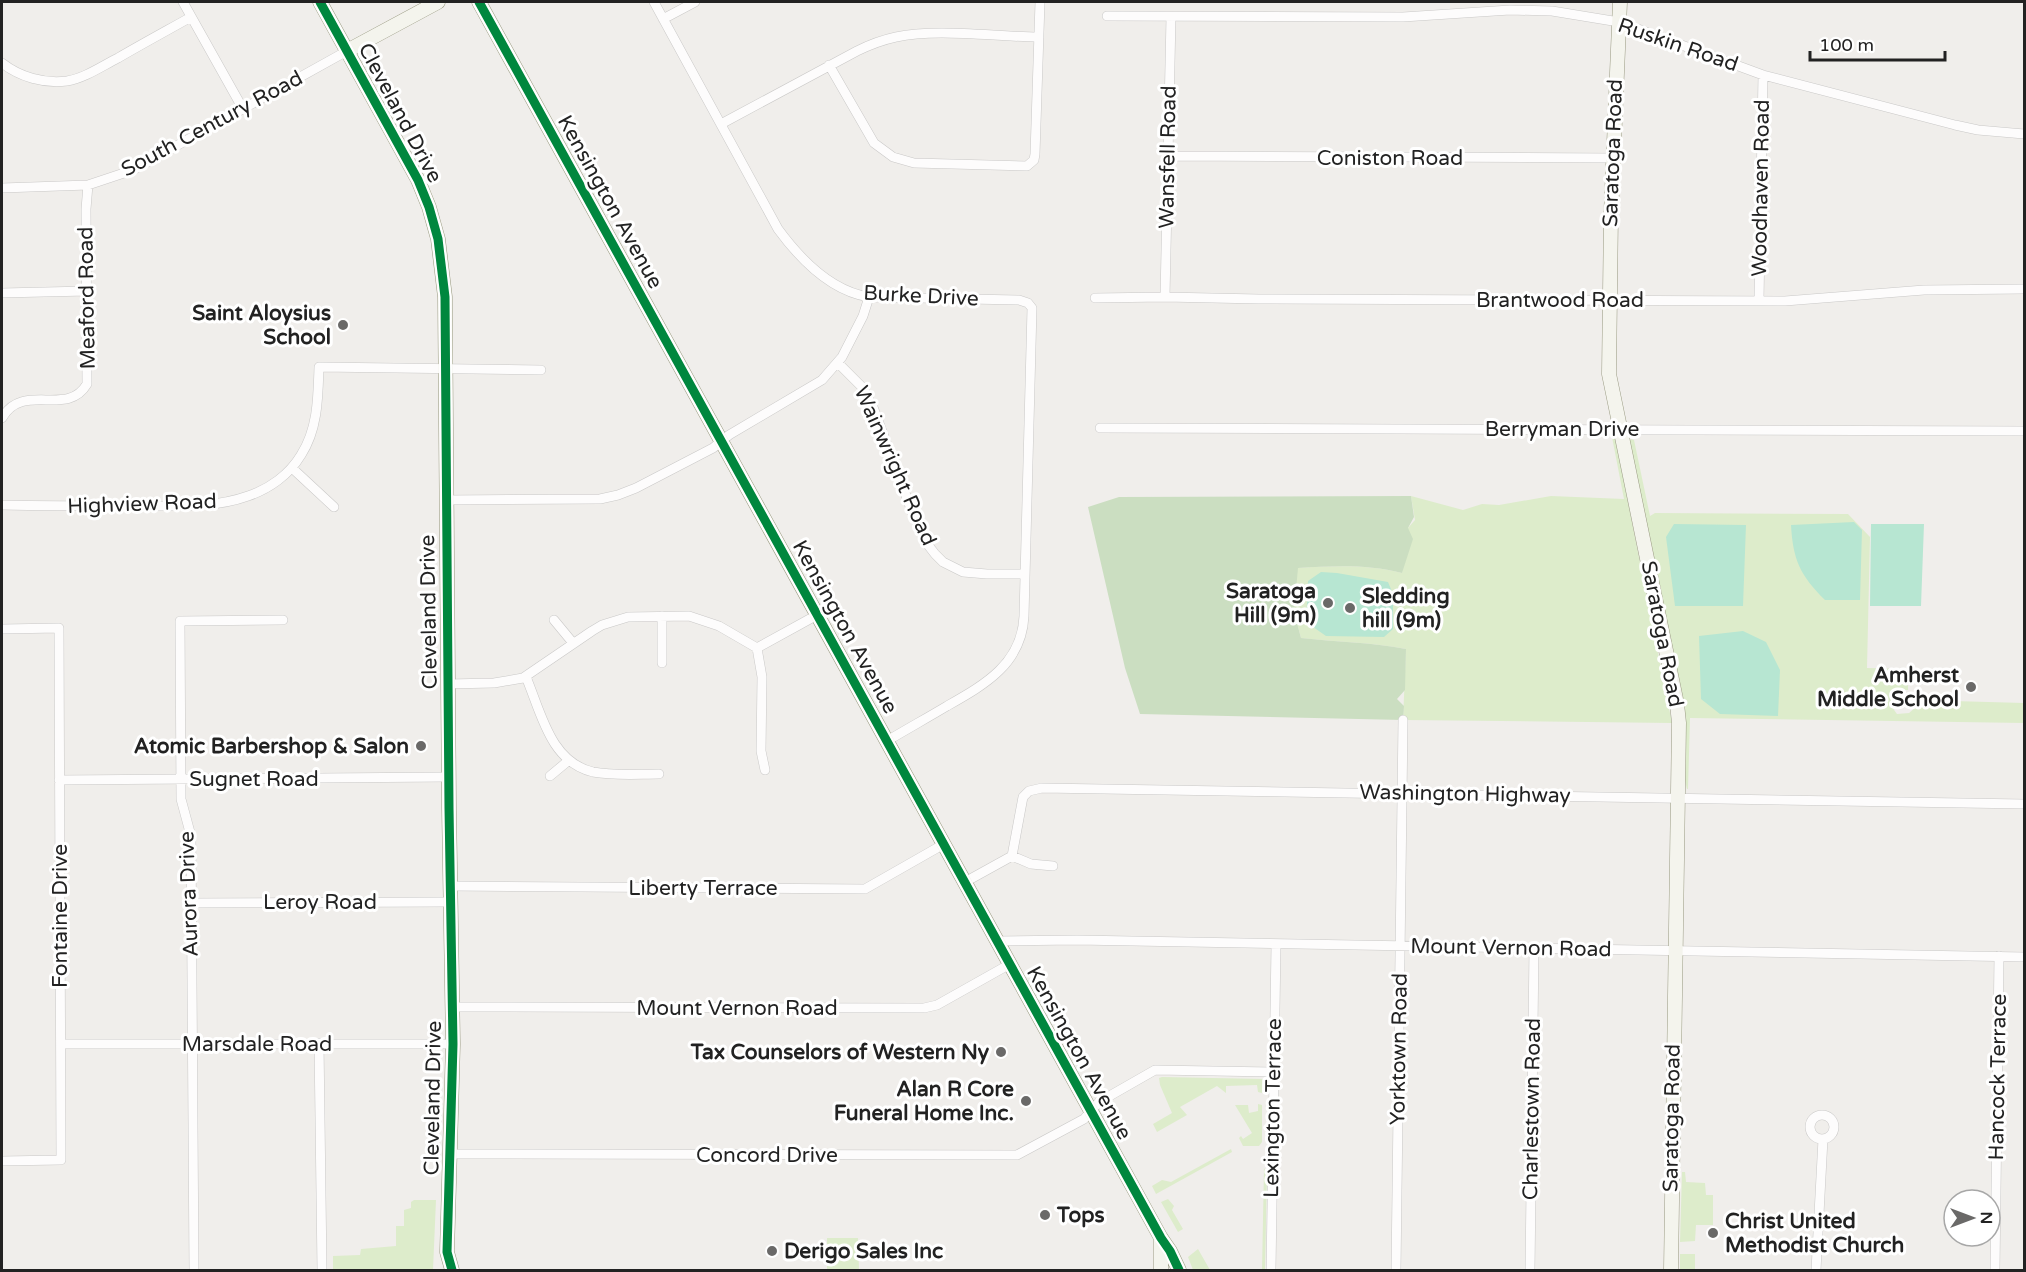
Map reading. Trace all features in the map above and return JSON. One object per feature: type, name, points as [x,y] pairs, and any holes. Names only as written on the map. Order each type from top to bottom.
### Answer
[{"type":"street","points":[[183,2],[243,109]]},
{"type":"street","name":"Cleveland Drive","points":[[320,2],[414,172],[433,217],[442,260],[445,297],[453,1044],[447,1252],[441,1270]]},
{"type":"street","points":[[347,51],[438,2]]},
{"type":"street","name":"Kensington Avenue","points":[[479,2],[1179,1270]]},
{"type":"street","name":"Burke Drive","points":[[654,2],[778,229],[810,265],[838,286],[869,297],[1019,300],[1028,303],[1032,314],[1025,574]]},
{"type":"street","points":[[663,19],[695,2]]},
{"type":"street","points":[[829,65],[874,142],[893,157],[914,163],[1027,166],[1032,164],[1035,154],[1040,2]]},
{"type":"street","name":"Saratoga Road","points":[[1620,2],[1609,300],[1610,374],[1679,723],[1671,1270]]},
{"type":"street","name":"Ruskin Road","points":[[1107,16],[1403,16],[1510,10],[1552,11],[1619,22],[1763,75],[1963,127],[2025,134]]},
{"type":"street","points":[[2,63],[17,73],[31,78],[67,81],[94,70],[191,17]]},
{"type":"street","name":"Wansfell Road","points":[[1165,297],[1171,17]]},
{"type":"street","points":[[721,124],[829,65],[875,43],[908,35],[927,34],[1039,37]]},
{"type":"street","name":"South Century Road","points":[[2,188],[88,184],[133,170],[347,51]]},
{"type":"street","name":"Woodhaven Road","points":[[1759,300],[1763,75]]},
{"type":"street","name":"Coniston Road","points":[[1168,156],[1613,158]]},
{"type":"street","name":"Meaford Road","points":[[2,418],[11,406],[18,402],[35,399],[70,399],[82,391],[88,378],[86,209],[88,184]]},
{"type":"street","name":"Brantwood Road","points":[[1095,298],[1759,300],[1810,299],[1924,290],[2025,290]]},
{"type":"street","points":[[2,293],[87,291]]},
{"type":"street","points":[[446,500],[607,498],[636,488],[713,448],[822,380],[838,363],[854,336],[869,297]]},
{"type":"street","name":"Wainwright Road","points":[[838,363],[862,387],[873,407],[914,517],[935,554],[943,562],[963,572],[1025,574]]},
{"type":"street","name":"Highview Road","points":[[2,505],[176,506],[222,502],[247,496],[277,481],[292,468],[302,455],[315,420],[319,367],[445,370]]},
{"type":"street","points":[[445,370],[541,370]]},
{"type":"street","name":"Berryman Drive","points":[[1100,428],[2025,431]]},
{"type":"street","points":[[292,468],[334,507]]},
{"type":"street","points":[[887,741],[992,679],[1007,664],[1017,645],[1023,624],[1025,574]]},
{"type":"street","points":[[757,648],[816,615]]},
{"type":"street","points":[[662,616],[662,663]]},
{"type":"street","points":[[448,684],[494,683],[526,676],[573,643],[602,625],[619,618],[689,616],[710,621],[757,648]]},
{"type":"street","name":"Aurora Drive","points":[[194,1270],[190,836],[181,799],[180,621],[283,620]]},
{"type":"street","points":[[554,620],[573,643]]},
{"type":"street","name":"Fontaine Drive","points":[[2,628],[59,628],[62,1160],[2,1161]]},
{"type":"street","points":[[757,648],[762,677],[761,752],[765,770]]},
{"type":"street","points":[[526,676],[552,739],[568,761],[594,772],[659,774]]},
{"type":"street","name":"Yorktown Road","points":[[1396,1270],[1404,720]]},
{"type":"street","points":[[550,776],[568,761]]},
{"type":"street","name":"Sugnet Road","points":[[59,780],[449,777]]},
{"type":"street","name":"Washington Highway","points":[[1012,856],[1023,797],[1035,789],[2025,804]]},
{"type":"street","name":"Liberty Terrace","points":[[450,886],[865,889],[944,844]]},
{"type":"street","points":[[964,882],[1012,856],[1031,864],[1053,866]]},
{"type":"street","name":"Leroy Road","points":[[191,903],[450,902]]},
{"type":"street","name":"Mount Vernon Road","points":[[998,941],[1077,940],[2025,957]]},
{"type":"street","name":"Lexington Terrace","points":[[1271,1270],[1276,945]]},
{"type":"street","name":"Charlestown Road","points":[[1530,1270],[1534,948]]},
{"type":"street","name":"Hancock Terrace","points":[[1995,1270],[1999,956]]},
{"type":"street","name":"Mount Vernon Road","points":[[452,1007],[924,1008],[937,1005],[1010,964]]},
{"type":"street","name":"Marsdale Road","points":[[61,1044],[453,1044]]},
{"type":"street","points":[[319,1044],[322,1270]]},
{"type":"street","name":"Concord Drive","points":[[450,1154],[1017,1155],[1076,1124],[1084,1119],[1099,1101],[1159,1069],[1274,1072]]},
{"type":"street","points":[[1816,1270],[1823,1139]]},
{"type":"street","name":"Kensington Avenue","points":[[1161,1238],[1161,1270]]},
{"type":"street","name":"Cleveland Drive","points":[[447,1252],[452,1270]]},
{"type":"green space","points":[[1612,437],[1615,437],[1672,723],[1403,720],[1406,649],[1367,643],[1301,638],[1294,612],[1297,568],[1363,567],[1402,573],[1408,528],[1415,520],[1411,496],[1463,510],[1482,504],[1499,505],[1551,496],[1624,499]]},
{"type":"green space","points":[[1631,439],[1634,440],[1650,516],[1655,513],[1848,514],[1870,537],[1867,668],[1908,669],[1908,690],[1896,690],[1892,700],[1897,714],[1909,713],[1916,707],[1917,700],[2024,703],[2024,723],[1690,718],[1687,789],[1685,715],[1629,442]]},
{"type":"green space","points":[[1411,496],[1414,517],[1408,528],[1413,539],[1402,573],[1363,567],[1298,568],[1294,612],[1301,638],[1367,643],[1406,649],[1405,690],[1397,699],[1404,706],[1403,720],[1140,714],[1125,668],[1088,507],[1119,497]]},
{"type":"green space","points":[[1854,522],[1862,530],[1860,600],[1825,600],[1809,583],[1799,566],[1791,525]]},
{"type":"green space","points":[[1674,524],[1746,525],[1743,606],[1675,606],[1666,537]]},
{"type":"green space","points":[[1871,524],[1924,524],[1921,606],[1870,606]]},
{"type":"green space","name":"Sledding hill (9m)","points":[[1321,572],[1388,582],[1393,594],[1393,629],[1384,637],[1326,636],[1306,622],[1308,581]]},
{"type":"green space","points":[[1743,631],[1766,642],[1780,670],[1778,716],[1720,714],[1701,699],[1699,636]]},
{"type":"green space","points":[[1159,1078],[1263,1079],[1262,1093],[1258,1092],[1257,1085],[1226,1086],[1226,1093],[1217,1086],[1180,1107],[1187,1115],[1157,1132],[1153,1124],[1172,1113],[1160,1085]]},
{"type":"green space","points":[[1258,1104],[1262,1105],[1262,1142],[1259,1146],[1243,1146],[1239,1138],[1241,1136],[1243,1139],[1252,1133],[1235,1105],[1248,1105],[1249,1113],[1258,1111]]},
{"type":"green space","points":[[1231,1149],[1232,1152],[1156,1194],[1152,1186],[1162,1180],[1171,1182]]},
{"type":"green space","points":[[1264,1168],[1267,1173],[1265,1270],[1262,1270]]},
{"type":"green space","points":[[1682,1172],[1685,1172],[1686,1182],[1705,1183],[1706,1195],[1713,1195],[1713,1225],[1696,1225],[1695,1241],[1680,1242]]},
{"type":"green space","points":[[1168,1199],[1174,1206],[1172,1210],[1183,1229],[1178,1232],[1161,1202]]},
{"type":"green space","points":[[436,1200],[433,1270],[333,1270],[333,1256],[360,1255],[361,1249],[396,1246],[396,1226],[404,1226],[404,1210],[411,1208],[411,1202]]},
{"type":"green space","points":[[827,1238],[858,1238],[859,1270],[827,1270]]},
{"type":"green space","points":[[1198,1249],[1210,1270],[1193,1270],[1188,1257]]},
{"type":"green space","points":[[1680,1254],[1695,1254],[1695,1270],[1680,1270]]},
{"type":"cycle path","points":[[320,2],[418,180],[438,239],[445,297],[453,1044],[447,1252],[452,1270]]},
{"type":"cycle path","points":[[479,2],[1179,1270]]},
{"type":"place","name":"Saint Aloysius School","points":[[343,325]]},
{"type":"place","name":"Saratoga Hill (9m)","points":[[1328,603]]},
{"type":"place","name":"Sledding hill (9m)","points":[[1350,608]]},
{"type":"place","name":"Amherst Middle School","points":[[1971,687]]},
{"type":"place","name":"Atomic Barbershop & Salon","points":[[421,746]]},
{"type":"place","name":"Tax Counselors of Western Ny","points":[[1001,1052]]},
{"type":"place","name":"Alan R Core Funeral Home Inc.","points":[[1026,1101]]},
{"type":"place","name":"Tops","points":[[1045,1215]]},
{"type":"place","name":"Christ United Methodist Church","points":[[1713,1233]]},
{"type":"place","name":"Derigo Sales Inc","points":[[772,1251]]}]
